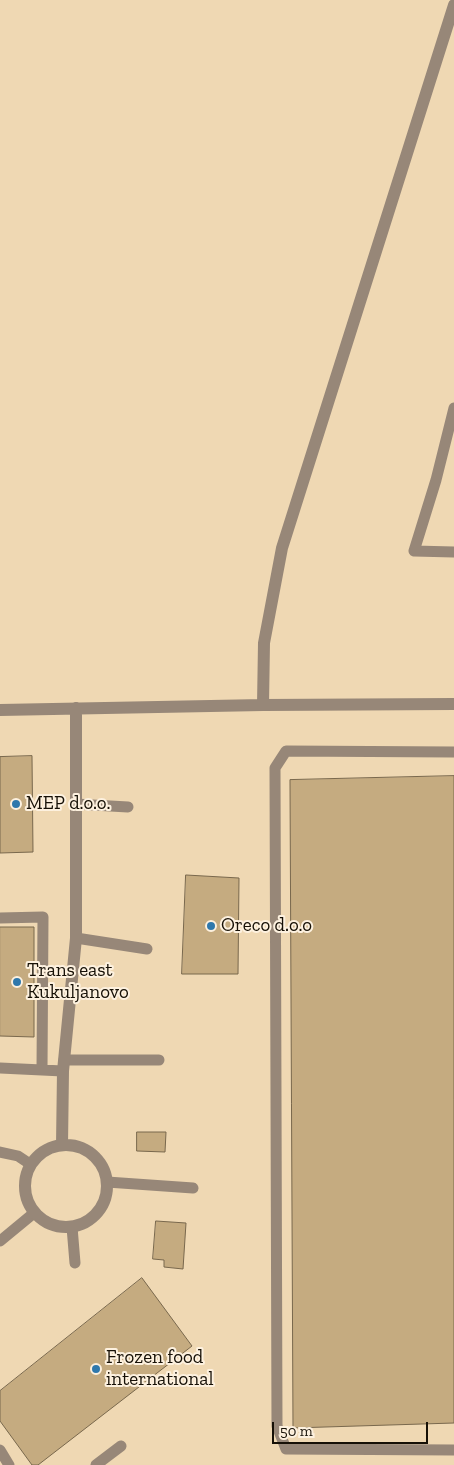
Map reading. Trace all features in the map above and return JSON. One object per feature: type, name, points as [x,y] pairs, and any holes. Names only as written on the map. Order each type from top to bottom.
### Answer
[{"type":"street","points":[[263,705],[264,643],[282,548],[454,5]]},
{"type":"street","points":[[0,710],[263,705],[454,704]]},
{"type":"street","points":[[62,1145],[64,1065],[76,938],[76,708]]},
{"type":"street","points":[[62,1145],[76,1146],[89,1152],[100,1162],[106,1174],[108,1188],[104,1202],[97,1214],[86,1222],[72,1227],[58,1227],[45,1222],[34,1213],[27,1202],[24,1189],[25,1176],[30,1164],[39,1154],[50,1148],[62,1145]]},
{"type":"lane","points":[[454,408],[436,480],[414,551],[454,552]]},
{"type":"lane","points":[[454,752],[286,751],[275,768],[277,1426],[286,1449],[454,1450]]},
{"type":"lane","points":[[75,804],[128,807]]},
{"type":"lane","points":[[0,918],[44,917],[42,1070]]},
{"type":"lane","points":[[76,938],[147,949]]},
{"type":"lane","points":[[0,1068],[42,1070],[64,1065],[159,1060]]},
{"type":"lane","points":[[0,1152],[18,1156],[30,1164]]},
{"type":"lane","points":[[107,1182],[193,1188]]},
{"type":"lane","points":[[0,1241],[34,1213]]},
{"type":"lane","points":[[72,1227],[75,1263]]},
{"type":"lane","points":[[96,1465],[121,1446]]},
{"type":"lane","points":[[0,1450],[9,1465]]},
{"type":"shaded area","points":[[0,0],[454,0],[454,1465],[0,1465]]},
{"type":"building","name":"MEP d.o.o.","points":[[32,756],[33,852],[0,853],[0,757]]},
{"type":"building","points":[[454,776],[454,1423],[293,1428],[290,780]]},
{"type":"building","name":"Oreco d.o.o","points":[[186,875],[239,878],[238,974],[182,974]]},
{"type":"building","name":"Trans east Kukuljanovo","points":[[0,927],[34,927],[34,1037],[0,1036]]},
{"type":"building","points":[[137,1132],[166,1132],[165,1152],[137,1151]]},
{"type":"building","points":[[156,1221],[186,1223],[183,1269],[164,1267],[164,1260],[153,1259]]},
{"type":"building","name":"Frozen food international","points":[[142,1278],[192,1346],[38,1465],[32,1465],[0,1421],[0,1391]]},
{"type":"place","name":"MEP d.o.o.","points":[[16,804]]},
{"type":"place","name":"Oreco d.o.o","points":[[211,926]]},
{"type":"place","name":"Trans east Kukuljanovo","points":[[17,982]]},
{"type":"place","name":"Frozen food international","points":[[96,1369]]}]
